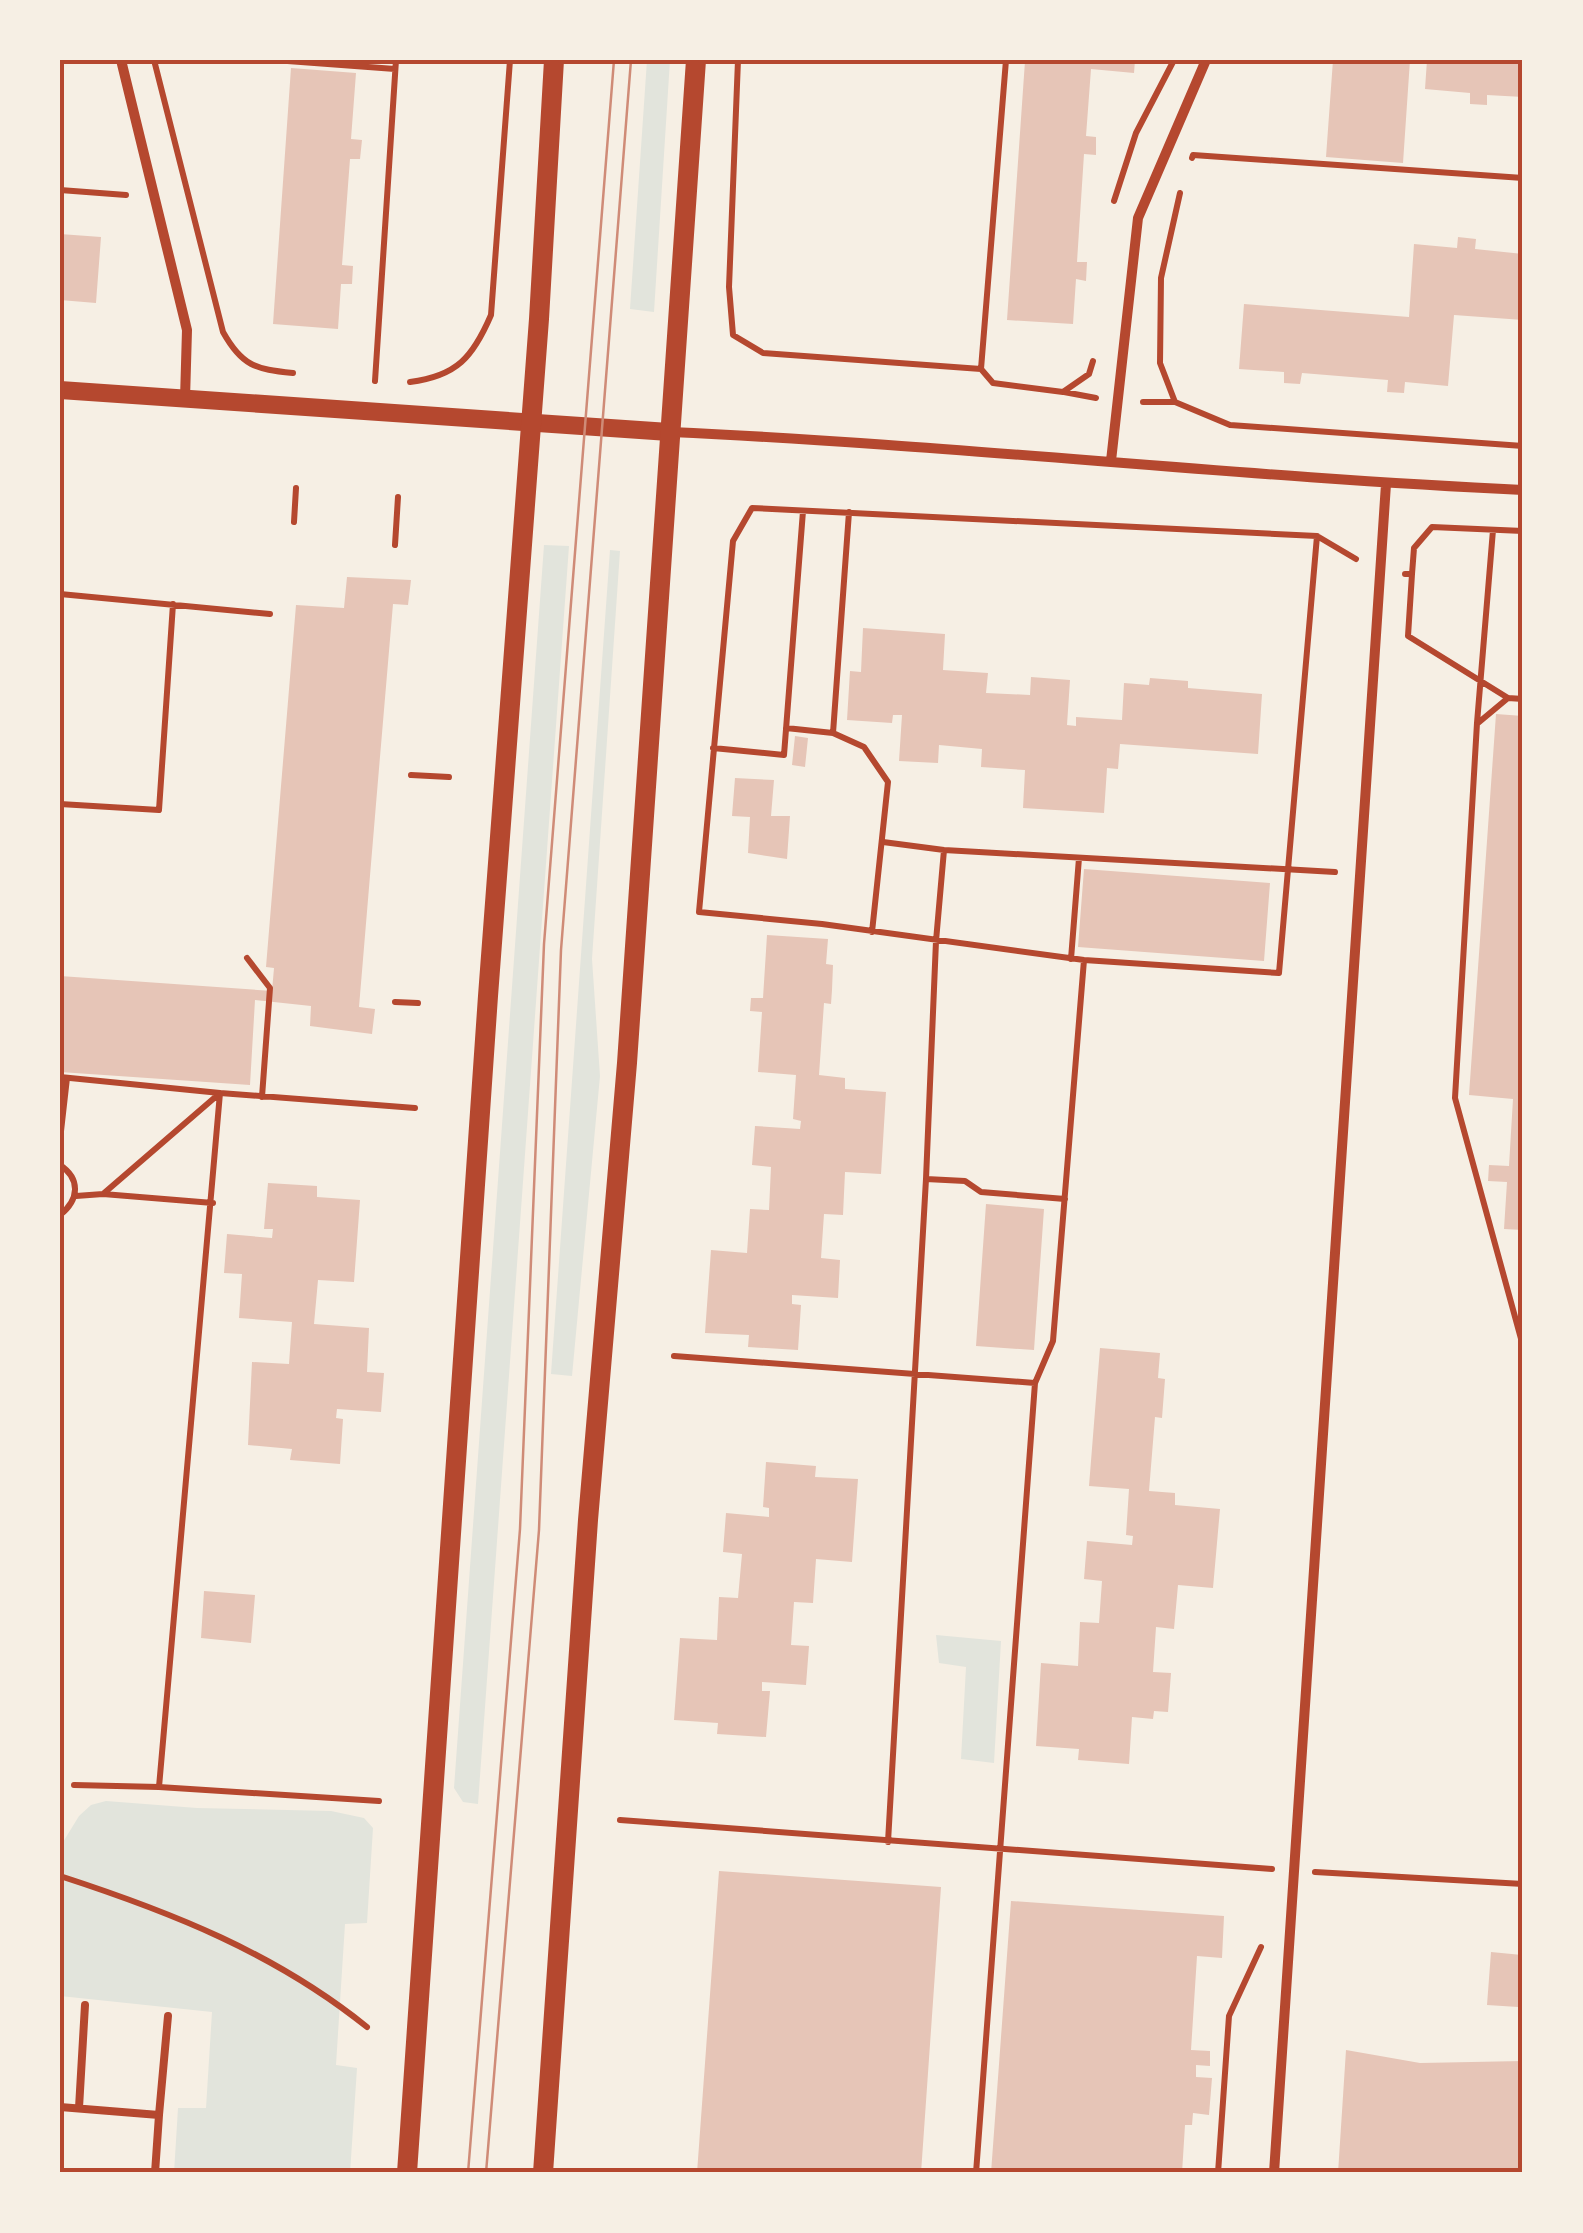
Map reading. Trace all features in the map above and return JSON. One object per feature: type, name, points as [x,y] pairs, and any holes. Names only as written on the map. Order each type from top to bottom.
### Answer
[{"type":"main road","points":[[406,2173],[554,60]]},
{"type":"main road","points":[[543,2173],[588,1520],[634,968],[696,60]]},
{"type":"street","points":[[120,60],[187,330],[185,399]]},
{"type":"street","points":[[1112,461],[1138,218],[1206,60]]},
{"type":"street","points":[[60,390],[1112,461],[1386,484],[1523,490]]},
{"type":"street","points":[[1274,2173],[1386,484]]},
{"type":"lane","points":[[79,2108],[85,2006]]},
{"type":"lane","points":[[155,2173],[168,2016]]},
{"type":"lane","points":[[60,2107],[159,2115]]},
{"type":"path","points":[[154,60],[223,332],[236,354],[262,370],[300,374]]},
{"type":"path","points":[[274,60],[395,70]]},
{"type":"path","points":[[375,381],[396,60]]},
{"type":"path","points":[[404,382],[430,380],[463,364],[480,342],[491,315],[510,60]]},
{"type":"path","points":[[738,60],[729,287],[733,335],[763,352],[981,369],[993,382],[1063,392],[1089,374],[1095,356]]},
{"type":"path","points":[[981,369],[1006,60]]},
{"type":"path","points":[[1114,202],[1136,133],[1174,60]]},
{"type":"path","points":[[1188,166],[1193,155],[1523,178]]},
{"type":"path","points":[[1183,178],[1161,278],[1160,363],[1176,402],[1230,425],[1523,446]]},
{"type":"path","points":[[60,190],[126,195]]},
{"type":"path","points":[[356,379],[390,382]]},
{"type":"path","points":[[294,522],[296,488]]},
{"type":"path","points":[[395,545],[398,497]]},
{"type":"path","points":[[1317,536],[1279,973],[1084,960],[698,912],[732,540],[752,508],[1317,536],[1378,572],[1412,574]]},
{"type":"path","points":[[713,748],[784,755],[803,510]]},
{"type":"path","points":[[833,733],[849,512]]},
{"type":"path","points":[[1523,531],[1432,527],[1414,548],[1408,636],[1508,698],[1523,699]]},
{"type":"path","points":[[1493,530],[1477,724],[1455,1098],[1523,1346]]},
{"type":"path","points":[[60,594],[270,614]]},
{"type":"path","points":[[60,804],[159,810],[173,604]]},
{"type":"path","points":[[1477,724],[1508,698]]},
{"type":"path","points":[[786,728],[833,733],[864,747],[888,782],[872,932]]},
{"type":"path","points":[[411,775],[449,777]]},
{"type":"path","points":[[884,842],[944,850],[1288,872],[1361,873]]},
{"type":"path","points":[[888,1842],[944,850]]},
{"type":"path","points":[[1071,958],[1079,858]]},
{"type":"path","points":[[248,958],[270,988],[262,1096]]},
{"type":"path","points":[[976,2173],[1035,1383],[1053,1341],[1084,960]]},
{"type":"path","points":[[395,1002],[418,1003]]},
{"type":"path","points":[[60,1140],[64,1078],[415,1108]]},
{"type":"path","points":[[103,1194],[220,1094]]},
{"type":"path","points":[[159,1787],[220,1094]]},
{"type":"path","points":[[60,1165],[76,1182],[76,1196],[70,1208],[60,1215]]},
{"type":"path","points":[[926,1179],[965,1181],[980,1192],[1065,1199]]},
{"type":"path","points":[[76,1196],[103,1194],[213,1203]]},
{"type":"path","points":[[674,1356],[1035,1383]]},
{"type":"path","points":[[74,1785],[379,1801]]},
{"type":"path","points":[[620,1820],[1296,1871],[1523,1884]]},
{"type":"path","points":[[60,1876],[184,1919],[323,1992],[367,2028]]},
{"type":"path","points":[[1218,2173],[1229,2016],[1266,1936]]},
{"type":"shaded area","points":[[647,60],[670,60],[654,312],[630,309]]},
{"type":"shaded area","points":[[544,545],[569,546],[478,1804],[463,1802],[454,1788]]},
{"type":"shaded area","points":[[610,550],[620,551],[592,959],[600,1076],[572,1376],[551,1374]]},
{"type":"shaded area","points":[[936,1635],[1001,1641],[994,1763],[961,1759],[966,1667],[939,1663]]},
{"type":"shaded area","points":[[106,1801],[331,1811],[364,1818],[373,1828],[367,1923],[345,1924],[336,2065],[357,2068],[350,2173],[174,2173],[178,2108],[206,2108],[212,2012],[60,1996],[60,1847],[79,1816],[91,1805]]},
{"type":"building","points":[[1069,60],[1135,60],[1134,73],[1091,69],[1086,136],[1096,137],[1096,155],[1084,154],[1077,262],[1087,262],[1086,281],[1076,279],[1073,324],[1007,320],[1025,61],[1069,64]]},
{"type":"building","points":[[1333,60],[1410,60],[1403,163],[1326,157]]},
{"type":"building","points":[[1427,60],[1523,60],[1523,97],[1487,95],[1487,105],[1470,104],[1470,93],[1425,89]]},
{"type":"building","points":[[291,68],[356,73],[351,139],[362,140],[360,159],[350,159],[342,265],[353,266],[352,284],[341,284],[338,329],[273,324]]},
{"type":"building","points":[[60,234],[101,237],[96,303],[60,300]]},
{"type":"building","points":[[1458,237],[1476,239],[1475,249],[1523,254],[1523,320],[1454,315],[1448,386],[1405,382],[1404,393],[1387,392],[1388,380],[1302,373],[1300,384],[1284,383],[1284,372],[1239,369],[1244,304],[1409,317],[1414,244],[1457,248]]},
{"type":"building","points":[[347,577],[411,580],[408,605],[393,604],[359,1007],[375,1009],[372,1034],[310,1026],[311,1006],[255,1000],[250,1085],[60,1072],[60,976],[272,991],[274,968],[266,967],[296,605],[344,608]]},
{"type":"building","points":[[863,628],[945,634],[943,670],[988,673],[986,693],[1030,695],[1031,677],[1070,680],[1067,725],[1076,726],[1076,717],[1122,720],[1124,683],[1149,685],[1150,678],[1188,681],[1188,688],[1262,694],[1258,754],[1120,744],[1118,769],[1107,768],[1104,813],[1023,808],[1025,770],[981,767],[982,749],[939,745],[938,763],[899,761],[902,715],[893,715],[892,723],[847,720],[850,671],[861,672]]},
{"type":"building","points":[[1496,714],[1523,716],[1523,1230],[1504,1229],[1507,1182],[1488,1181],[1489,1165],[1509,1166],[1513,1099],[1469,1095]]},
{"type":"building","points":[[795,736],[808,738],[805,767],[792,765]]},
{"type":"building","points":[[735,778],[774,780],[771,816],[790,816],[787,859],[748,853],[750,817],[732,816]]},
{"type":"building","points":[[1084,869],[1270,883],[1264,961],[1078,947]]},
{"type":"building","points":[[767,935],[828,939],[826,964],[833,965],[832,990],[831,1004],[824,1003],[819,1075],[845,1078],[845,1089],[886,1092],[881,1174],[845,1172],[843,1215],[824,1214],[821,1258],[840,1260],[838,1298],[792,1295],[792,1304],[801,1305],[798,1350],[748,1347],[749,1335],[705,1333],[711,1250],[747,1253],[750,1209],[769,1210],[771,1167],[752,1165],[755,1126],[800,1129],[801,1121],[793,1119],[796,1075],[758,1072],[762,1012],[750,1011],[751,998],[763,998]]},
{"type":"building","points":[[268,1183],[317,1186],[317,1197],[360,1200],[354,1282],[318,1280],[314,1324],[369,1328],[367,1372],[384,1373],[381,1412],[337,1409],[336,1418],[343,1419],[340,1464],[290,1460],[292,1449],[248,1445],[252,1362],[289,1364],[292,1322],[239,1318],[242,1274],[224,1273],[227,1234],[272,1238],[273,1229],[264,1229]]},
{"type":"building","points":[[986,1204],[1044,1209],[1034,1350],[976,1346]]},
{"type":"building","points":[[1100,1348],[1160,1353],[1158,1378],[1165,1379],[1162,1418],[1155,1417],[1149,1491],[1175,1493],[1175,1505],[1220,1509],[1213,1588],[1178,1585],[1174,1629],[1156,1627],[1153,1672],[1171,1673],[1168,1712],[1154,1711],[1153,1719],[1132,1717],[1129,1764],[1078,1760],[1079,1749],[1036,1746],[1041,1663],[1078,1666],[1080,1622],[1099,1623],[1102,1581],[1084,1579],[1087,1541],[1132,1545],[1133,1536],[1126,1535],[1129,1489],[1089,1486]]},
{"type":"building","points":[[766,1462],[816,1466],[815,1477],[858,1479],[852,1562],[816,1559],[813,1603],[794,1602],[791,1645],[809,1646],[806,1685],[762,1682],[762,1691],[770,1691],[766,1737],[717,1734],[718,1723],[674,1720],[680,1638],[717,1640],[719,1597],[738,1598],[742,1554],[723,1552],[726,1513],[769,1517],[769,1508],[763,1507]]},
{"type":"building","points":[[204,1591],[255,1595],[251,1643],[201,1638]]},
{"type":"building","points":[[719,1871],[941,1887],[921,2173],[697,2173]]},
{"type":"building","points":[[1011,1901],[1224,1916],[1222,1958],[1197,1956],[1191,2050],[1210,2051],[1210,2066],[1196,2065],[1196,2077],[1212,2078],[1209,2115],[1193,2113],[1192,2125],[1185,2125],[1182,2173],[991,2173]]},
{"type":"building","points":[[1491,1952],[1522,1955],[1523,1991],[1519,1992],[1518,2007],[1487,2005]]},
{"type":"building","points":[[1346,2050],[1420,2063],[1523,2061],[1523,2173],[1338,2173]]},
{"type":"tram line","points":[[468,2173],[520,1529],[544,944],[614,60]]},
{"type":"tram line","points":[[486,2173],[539,1530],[561,950],[631,60]]}]
